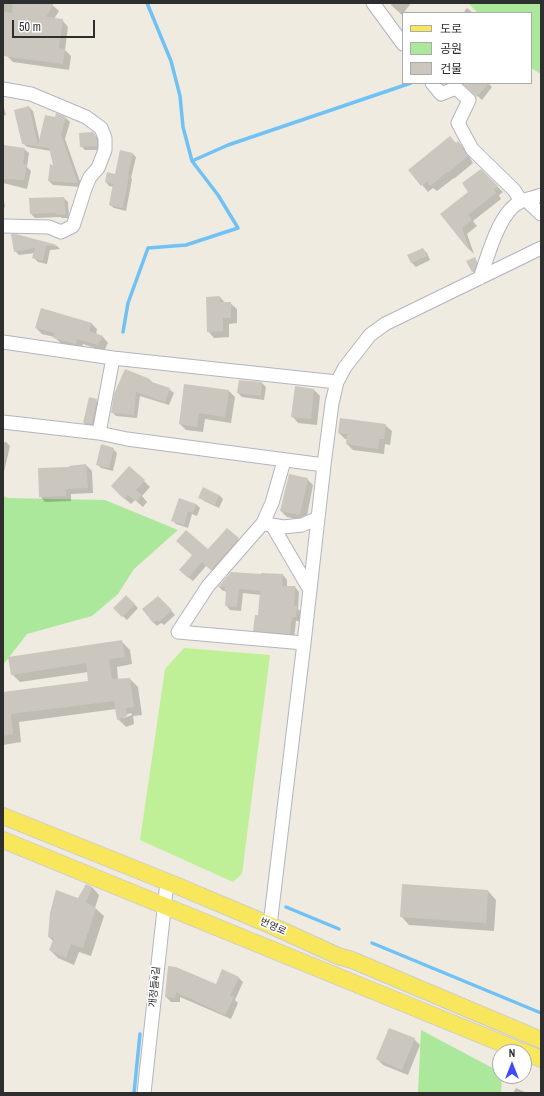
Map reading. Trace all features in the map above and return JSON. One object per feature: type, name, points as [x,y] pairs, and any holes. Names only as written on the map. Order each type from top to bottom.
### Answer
[{"type":"main road","name":"번영로","points":[[3,816],[168,882],[270,925],[338,956],[352,960],[541,1040]]},
{"type":"main road","name":"번영로","points":[[3,840],[503,1044]]},
{"type":"street","points":[[373,3],[402,43]]},
{"type":"street","points":[[433,84],[441,94],[456,88],[470,100],[458,123],[472,149],[524,201],[541,214]]},
{"type":"street","points":[[3,89],[30,94],[86,117],[101,128],[105,138],[106,150],[98,168],[90,177],[86,186],[73,226],[61,232],[49,227],[3,226]]},
{"type":"street","points":[[480,278],[502,221],[510,208],[541,195]]},
{"type":"street","points":[[270,925],[329,421],[337,382],[345,367],[370,335],[385,324],[541,248]]},
{"type":"street","points":[[3,342],[113,358],[337,382]]},
{"type":"street","points":[[99,434],[113,358]]},
{"type":"street","points":[[3,422],[99,434],[284,461],[324,465]]},
{"type":"street","points":[[284,461],[267,524],[208,586],[178,632],[304,643]]},
{"type":"street","points":[[267,524],[284,527],[302,525],[318,518]]},
{"type":"street","points":[[267,524],[310,590]]},
{"type":"street","name":"개정들4길","points":[[144,1093],[164,905],[168,882]]},
{"type":"green space","points":[[468,3],[541,3],[541,74],[532,69],[532,12],[477,12]]},
{"type":"green space","points":[[3,496],[8,498],[105,500],[178,530],[134,569],[118,594],[92,616],[27,634],[3,665]]},
{"type":"green space","points":[[184,648],[270,655],[242,874],[233,882],[140,840],[165,669]]},
{"type":"green space","points":[[421,1030],[492,1068],[492,1084],[502,1084],[501,1093],[418,1093]]},
{"type":"building","points":[[13,3],[54,3],[46,17],[63,19],[59,48],[65,49],[63,64],[3,56],[3,12],[12,13]]},
{"type":"building","points":[[463,84],[488,84],[477,97]]},
{"type":"building","points":[[29,106],[38,145],[45,115],[55,117],[56,113],[66,117],[61,135],[78,183],[48,181],[50,164],[53,165],[49,148],[22,144],[14,110]]},
{"type":"building","points":[[93,132],[97,140],[97,146],[80,147],[79,133]]},
{"type":"building","points":[[450,136],[456,143],[458,141],[468,156],[430,186],[427,182],[421,186],[408,170]]},
{"type":"building","points":[[3,145],[25,148],[23,164],[27,165],[24,180],[3,179]]},
{"type":"building","points":[[120,150],[133,153],[123,208],[109,205],[113,184],[105,182],[107,172],[115,174]]},
{"type":"building","points":[[481,169],[498,186],[494,189],[496,193],[468,215],[472,220],[462,228],[468,249],[440,214],[468,192],[462,183]]},
{"type":"building","points":[[64,197],[66,214],[30,214],[29,198]]},
{"type":"building","points":[[11,234],[57,245],[46,246],[43,261],[32,258],[35,248],[14,252]]},
{"type":"building","points":[[423,248],[427,256],[411,263],[407,255]]},
{"type":"building","points":[[475,257],[477,262],[474,271],[472,272],[466,261]]},
{"type":"building","points":[[220,296],[220,302],[231,302],[231,318],[223,318],[223,331],[207,332],[206,297]]},
{"type":"building","points":[[41,308],[92,323],[89,331],[103,336],[98,345],[77,339],[76,344],[53,338],[55,333],[35,328]]},
{"type":"building","points":[[125,369],[150,379],[149,381],[170,388],[165,402],[136,392],[134,415],[111,413],[114,394]]},
{"type":"building","points":[[239,380],[262,382],[261,396],[237,393]]},
{"type":"building","points":[[184,384],[229,390],[225,417],[199,413],[197,427],[179,424]]},
{"type":"building","points":[[295,386],[314,389],[311,419],[291,417]]},
{"type":"building","points":[[89,397],[97,399],[92,424],[83,423]]},
{"type":"building","points":[[340,418],[386,424],[384,439],[379,439],[378,449],[346,444],[347,434],[338,433]]},
{"type":"building","points":[[101,444],[114,448],[109,468],[96,465]]},
{"type":"building","points":[[86,464],[88,488],[66,489],[66,496],[39,497],[38,468],[69,467]]},
{"type":"building","points":[[129,466],[145,480],[136,490],[142,495],[136,501],[128,495],[124,499],[111,486]]},
{"type":"building","points":[[289,474],[308,478],[300,515],[280,511]]},
{"type":"building","points":[[203,487],[219,495],[215,505],[198,498]]},
{"type":"building","points":[[179,498],[196,504],[193,513],[188,511],[184,525],[171,521]]},
{"type":"building","points":[[227,528],[239,538],[211,570],[202,562],[188,578],[179,570],[192,555],[176,541],[186,530],[208,549]]},
{"type":"building","points":[[231,572],[283,574],[282,586],[295,586],[294,606],[297,606],[296,617],[292,617],[290,634],[253,631],[255,615],[258,615],[260,591],[239,589],[237,607],[225,606],[225,587],[218,587]]},
{"type":"building","points":[[126,595],[135,604],[122,617],[113,608]]},
{"type":"building","points":[[158,596],[172,610],[159,622],[157,620],[153,623],[142,609]]},
{"type":"building","points":[[122,640],[125,657],[109,659],[112,679],[130,678],[134,707],[126,708],[127,716],[117,720],[114,701],[11,714],[13,734],[3,736],[3,692],[88,681],[86,663],[11,675],[8,657]]},
{"type":"building","points":[[86,884],[92,887],[86,902],[96,908],[83,948],[71,944],[66,958],[49,950],[54,938],[48,937],[50,913],[56,890],[78,898]]},
{"type":"building","points":[[402,884],[488,890],[486,923],[400,917]]},
{"type":"building","points":[[168,966],[176,967],[216,984],[222,969],[239,977],[230,996],[234,997],[225,1015],[176,992],[175,998],[165,997]]},
{"type":"building","points":[[389,1028],[415,1038],[402,1070],[376,1059]]},
{"type":"waterway","points":[[123,332],[128,303],[148,248],[186,245],[238,228],[218,195],[192,161],[183,127],[180,96],[171,61],[147,3]]},
{"type":"waterway","points":[[192,161],[228,145],[408,84]]},
{"type":"waterway","points":[[286,907],[339,929]]},
{"type":"waterway","points":[[372,943],[541,1013]]},
{"type":"waterway","points":[[134,1093],[140,1034]]}]
